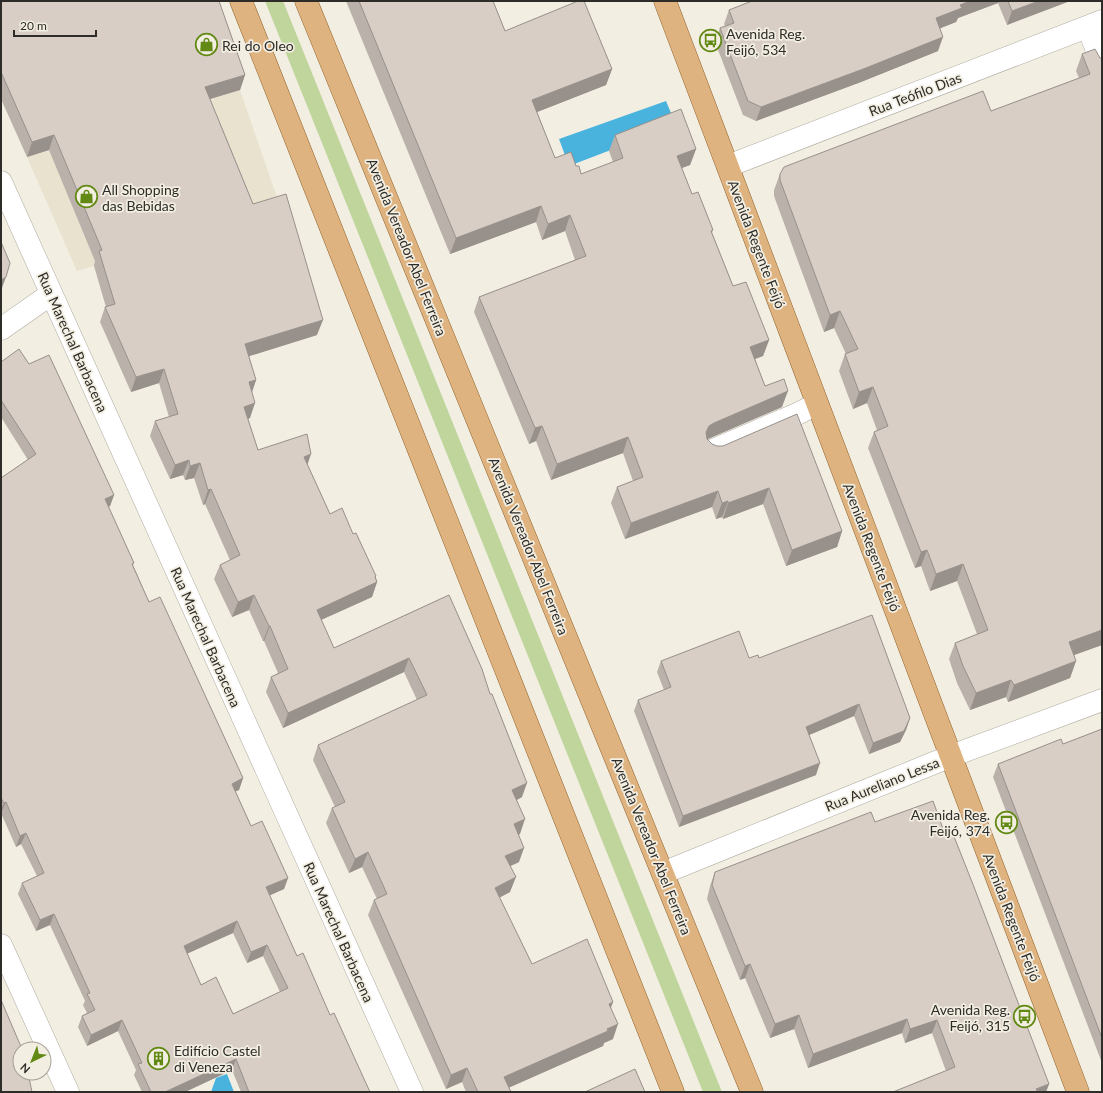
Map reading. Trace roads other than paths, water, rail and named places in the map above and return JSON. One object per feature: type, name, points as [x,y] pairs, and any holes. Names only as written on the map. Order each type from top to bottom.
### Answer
[{"type":"main road","points":[[241,1],[673,1092]]},
{"type":"main road","name":"Avenida Vereador Abel Ferreira","points":[[306,1],[752,1092]]},
{"type":"main road","name":"Avenida Regente Feijó","points":[[665,1],[1078,1092]]},
{"type":"street","name":"Rua Teófilo Dias","points":[[728,166],[1095,24]]},
{"type":"street","points":[[1095,24],[1102,64]]},
{"type":"street","name":"Rua Marechal Barbacena","points":[[1,182],[412,1092]]},
{"type":"street","points":[[1,329],[51,294]]},
{"type":"street","points":[[712,450],[817,404]]},
{"type":"street","name":"Rua Aureliano Lessa","points":[[663,873],[951,756],[1102,700]]},
{"type":"street","points":[[1,945],[68,1092]]},
{"type":"water","points":[[666,101],[676,125],[569,166],[559,139]]},
{"type":"water","points":[[227,1074],[234,1092],[211,1092],[216,1078]]},
{"type":"place","name":"Avenida Reg. Feijó, 534","points":[[711,41]]},
{"type":"place","name":"Rei do Oleo","points":[[207,45]]},
{"type":"place","name":"All Shopping das Bebidas","points":[[86,197]]},
{"type":"place","name":"Avenida Reg. Feijó, 374","points":[[1006,822]]},
{"type":"place","name":"Avenida Reg. Feijó, 315","points":[[1025,1017]]},
{"type":"place","name":"Edifício Castel di Veneza","points":[[158,1058]]}]
